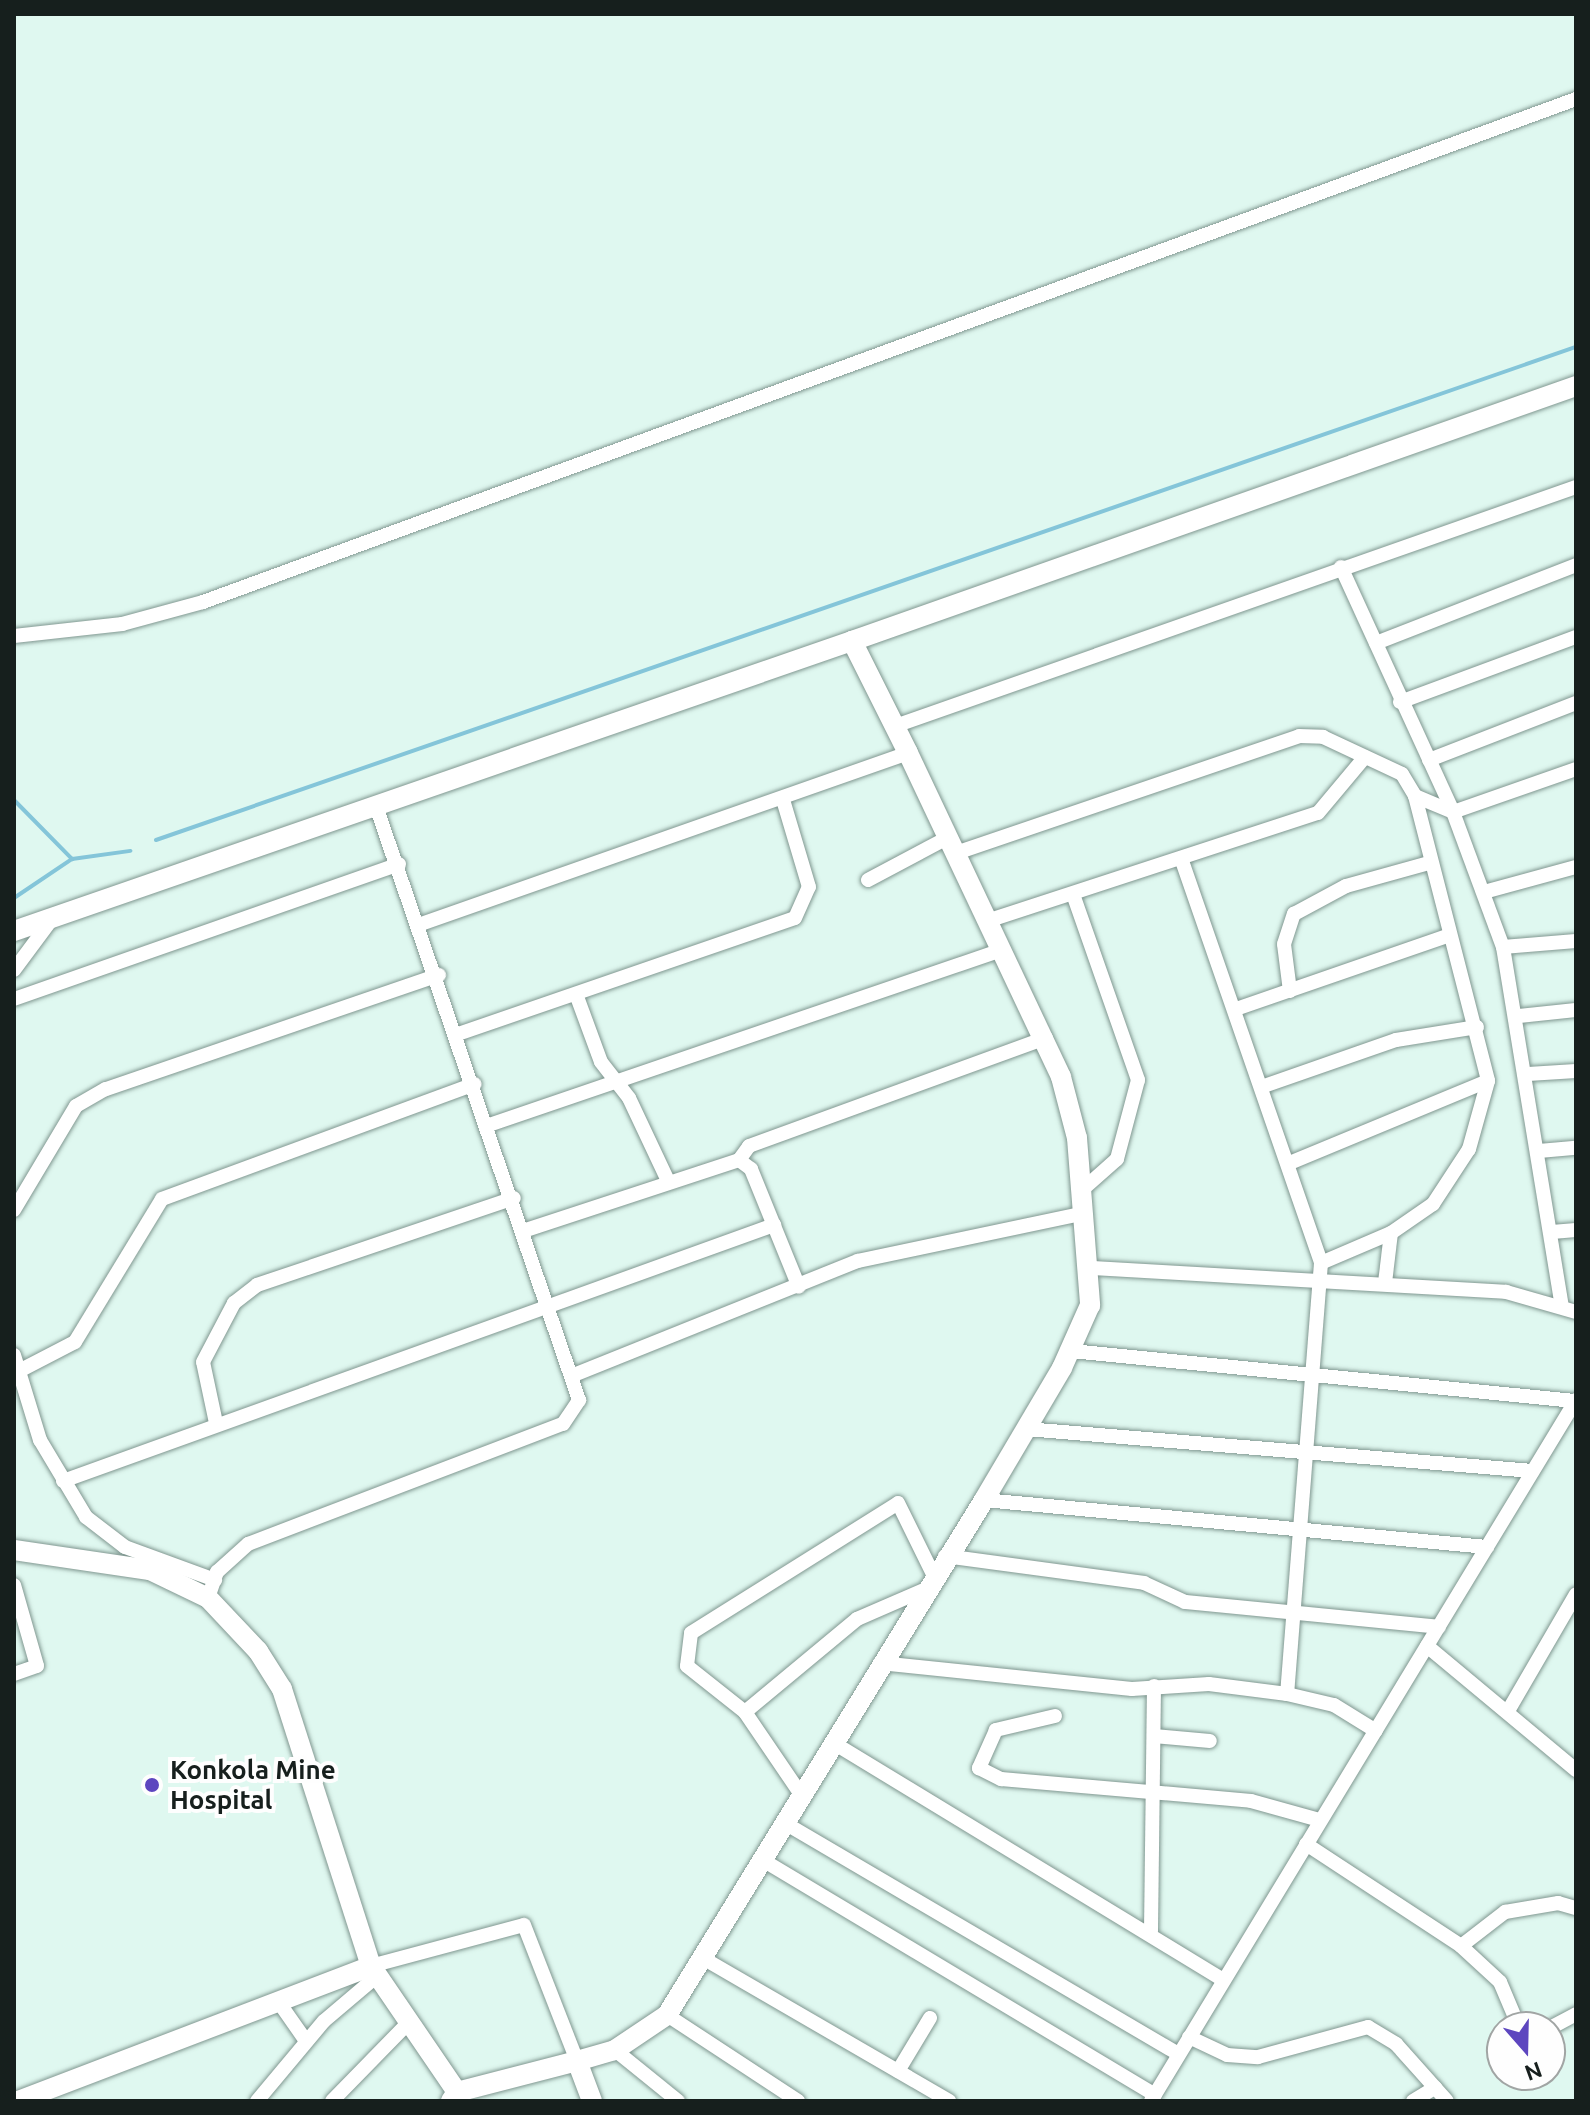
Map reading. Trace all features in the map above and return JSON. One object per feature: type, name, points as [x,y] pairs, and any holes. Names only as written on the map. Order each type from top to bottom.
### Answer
[{"type":"street","points":[[14,636],[108,626],[203,602],[1576,99]]},
{"type":"street","points":[[14,931],[1576,386]]},
{"type":"street","points":[[895,726],[1576,487]]},
{"type":"street","points":[[1376,643],[1576,565]]},
{"type":"street","points":[[1091,1268],[1321,1270],[1385,1283],[1571,1308],[1552,1232],[1519,1016],[1503,947],[1453,812],[1400,702],[1341,567]]},
{"type":"street","points":[[1400,702],[1576,637]]},
{"type":"street","points":[[14,1355],[40,1440],[86,1517],[125,1547],[212,1589],[282,1689],[374,1971],[454,2096],[615,2050],[667,2015],[945,1556],[984,1500],[1071,1351],[1090,1305],[1091,1268],[1070,1106],[1046,1038],[852,641]]},
{"type":"street","points":[[1429,760],[1576,703]]},
{"type":"street","points":[[868,880],[952,845],[1265,743],[1323,737],[1392,766],[1415,796],[1447,936],[1477,1027],[1488,1081],[1454,1178],[1391,1233],[1321,1270]]},
{"type":"street","points":[[421,924],[783,800],[908,753]]},
{"type":"street","points":[[987,921],[1074,897],[1318,813],[1365,757]]},
{"type":"street","points":[[1415,796],[1453,812],[1576,769]]},
{"type":"street","points":[[1415,796],[1439,785]]},
{"type":"street","points":[[458,1034],[795,918],[809,887],[783,800]]},
{"type":"street","points":[[212,1589],[248,1544],[563,1424],[579,1400],[574,1375],[439,975],[376,806]]},
{"type":"street","points":[[1181,858],[1292,1162],[1321,1270],[1303,1535],[1293,1610],[1287,1694]]},
{"type":"street","points":[[1290,991],[1284,944],[1294,914],[1346,886],[1429,863]]},
{"type":"street","points":[[14,999],[399,864]]},
{"type":"street","points":[[1484,892],[1576,867]]},
{"type":"street","points":[[1074,897],[1138,1080],[1117,1159],[1081,1191]]},
{"type":"street","points":[[14,970],[53,918]]},
{"type":"street","points":[[1236,1009],[1447,936]]},
{"type":"street","points":[[1503,947],[1576,941]]},
{"type":"street","points":[[489,1125],[1002,950]]},
{"type":"street","points":[[14,1210],[76,1106],[106,1089],[439,975]]},
{"type":"street","points":[[576,994],[668,1181]]},
{"type":"street","points":[[1519,1016],[1576,1010]]},
{"type":"street","points":[[1264,1086],[1396,1040],[1477,1027]]},
{"type":"street","points":[[526,1230],[739,1160],[749,1146],[1046,1038]]},
{"type":"street","points":[[1528,1074],[1576,1071]]},
{"type":"street","points":[[1292,1162],[1488,1081]]},
{"type":"street","points":[[19,1371],[75,1342],[162,1199],[474,1084]]},
{"type":"street","points":[[1539,1151],[1576,1148]]},
{"type":"street","points":[[739,1160],[751,1169],[799,1287]]},
{"type":"street","points":[[216,1423],[203,1362],[234,1303],[257,1285],[514,1198]]},
{"type":"street","points":[[574,1375],[897,1250],[1085,1213]]},
{"type":"street","points":[[63,1481],[216,1423],[551,1307],[774,1225]]},
{"type":"street","points":[[1552,1232],[1576,1230]]},
{"type":"street","points":[[1385,1283],[1391,1233]]},
{"type":"street","points":[[761,1859],[1153,2098],[1222,1979],[1576,1400],[1071,1351]]},
{"type":"street","points":[[1026,1429],[1532,1471]]},
{"type":"street","points":[[984,1500],[1303,1535],[1487,1547]]},
{"type":"street","points":[[800,1793],[745,1712],[687,1666],[691,1633],[898,1503],[929,1582]]},
{"type":"street","points":[[14,1550],[150,1570],[212,1589]]},
{"type":"street","points":[[945,1556],[1144,1583],[1185,1602],[1293,1610],[1439,1627]]},
{"type":"street","points":[[745,1712],[857,1619],[929,1582]]},
{"type":"street","points":[[14,1585],[37,1666],[14,1674]]},
{"type":"street","points":[[1508,1711],[1576,1594]]},
{"type":"street","points":[[1427,1646],[1576,1770]]},
{"type":"street","points":[[880,1663],[1154,1686],[1209,1684],[1287,1694],[1334,1705],[1376,1731]]},
{"type":"street","points":[[1151,1931],[1154,1686]]},
{"type":"street","points":[[1055,1716],[996,1730],[979,1768],[1001,1779],[1251,1801],[1319,1820]]},
{"type":"street","points":[[1154,1736],[1210,1741]]},
{"type":"street","points":[[832,1742],[1151,1931],[1222,1979]]},
{"type":"street","points":[[783,1822],[1178,2054]]},
{"type":"street","points":[[1306,1844],[1461,1946],[1500,1982],[1512,2011]]},
{"type":"street","points":[[1461,1946],[1498,1914],[1576,1897]]},
{"type":"street","points":[[1558,1903],[1576,1908]]},
{"type":"street","points":[[18,2101],[278,2001],[524,1925],[592,2101]]},
{"type":"street","points":[[701,1957],[949,2101]]},
{"type":"street","points":[[257,2101],[306,2041],[374,1971]]},
{"type":"street","points":[[278,2001],[306,2041]]},
{"type":"street","points":[[667,2015],[798,2101]]},
{"type":"street","points":[[898,2071],[930,2018]]},
{"type":"street","points":[[332,2101],[408,2023]]},
{"type":"street","points":[[1189,2037],[1227,2055],[1258,2057],[1368,2027],[1396,2044],[1447,2101]]},
{"type":"street","points":[[615,2050],[678,2101]]},
{"type":"street","points":[[1413,2101],[1435,2088]]},
{"type":"waterway","points":[[156,840],[1576,347]]},
{"type":"waterway","points":[[14,800],[72,859],[130,851]]},
{"type":"waterway","points":[[14,898],[72,859]]},
{"type":"place","name":"Konkola Mine Hospital","points":[[152,1785]]}]
